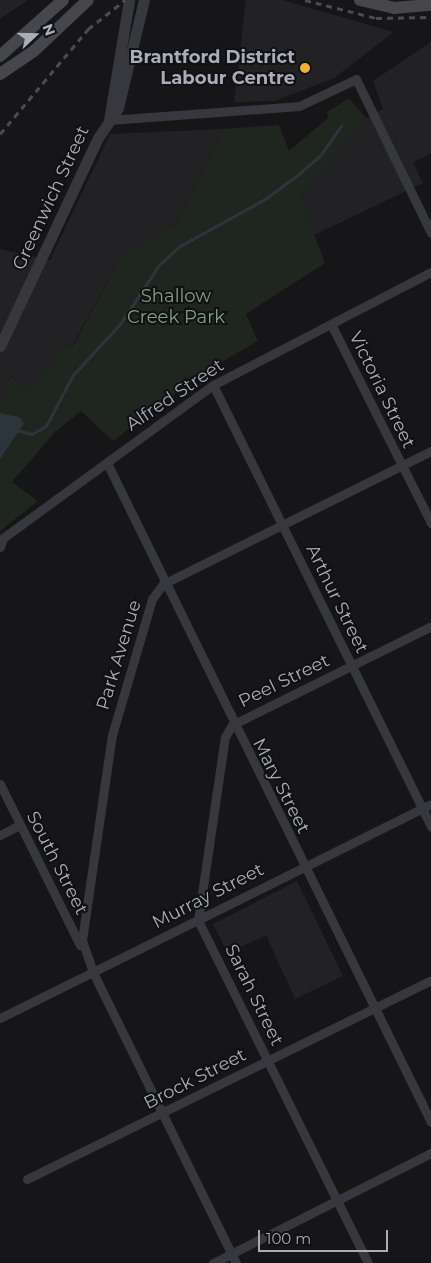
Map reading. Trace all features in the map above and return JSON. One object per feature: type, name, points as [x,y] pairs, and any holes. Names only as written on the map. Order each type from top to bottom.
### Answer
[{"type":"main road","points":[[0,56],[64,0]]},
{"type":"main road","points":[[0,74],[34,52],[88,0]]},
{"type":"main road","points":[[360,0],[394,8],[431,5]]},
{"type":"street","name":"Greenwich Street","points":[[109,120],[129,0]]},
{"type":"street","name":"Greenwich Street","points":[[0,346],[109,120],[118,108],[126,82],[144,0]]},
{"type":"street","points":[[109,120],[299,106],[356,79],[431,233]]},
{"type":"street","name":"Alfred Street","points":[[0,548],[2,538],[213,385],[431,272]]},
{"type":"street","name":"Victoria Street","points":[[331,324],[431,523]]},
{"type":"street","name":"Arthur Street","points":[[213,385],[431,827]]},
{"type":"street","name":"Park Avenue","points":[[236,1263],[164,1113],[85,956],[81,932],[112,735],[152,599],[164,584],[431,451]]},
{"type":"street","name":"Mary Street","points":[[106,463],[232,725],[304,865],[431,1122]]},
{"type":"street","name":"Peel Street","points":[[232,725],[431,626]]},
{"type":"street","points":[[198,921],[225,737],[232,725]]},
{"type":"street","name":"South Street","points":[[0,784],[85,956]]},
{"type":"street","name":"Murray Street","points":[[0,1018],[198,921],[304,865],[431,804]]},
{"type":"street","points":[[0,835],[20,825]]},
{"type":"street","name":"Sarah Street","points":[[198,921],[368,1263]]},
{"type":"street","name":"Brock Street","points":[[27,1179],[431,980]]},
{"type":"street","points":[[213,1263],[431,1153]]},
{"type":"shaded area","points":[[0,0],[28,0],[0,19]]},
{"type":"shaded area","points":[[246,0],[282,0],[394,32],[334,78],[275,101],[234,102]]},
{"type":"shaded area","points":[[431,42],[431,153],[413,163],[423,183],[314,235],[300,197],[366,118],[383,109],[373,81]]},
{"type":"shaded area","points":[[223,129],[176,224],[122,255],[72,346],[65,345],[30,391],[12,376],[0,404],[0,249],[50,260],[110,134]]},
{"type":"shaded area","points":[[0,413],[19,417],[24,423],[0,459]]},
{"type":"shaded area","points":[[297,881],[343,976],[295,999],[266,935],[228,953],[213,924]]},
{"type":"green space","name":"Shallow Creek Park","points":[[349,98],[366,118],[300,197],[325,263],[246,314],[258,341],[204,372],[113,441],[81,411],[55,432],[12,482],[38,501],[0,531],[0,404],[11,376],[30,391],[65,345],[73,346],[122,255],[176,224],[223,129],[279,125],[289,151],[328,118],[327,112]]},
{"type":"waterway","points":[[16,430],[32,434],[46,426],[73,375],[121,323],[159,265],[180,246],[265,199],[299,174],[320,156],[341,126]]},
{"type":"railway","points":[[0,134],[88,29],[125,0]]},
{"type":"railway","points":[[305,0],[376,18],[431,17]]},
{"type":"place","name":"Brantford District Labour Centre","points":[[305,68]]}]
